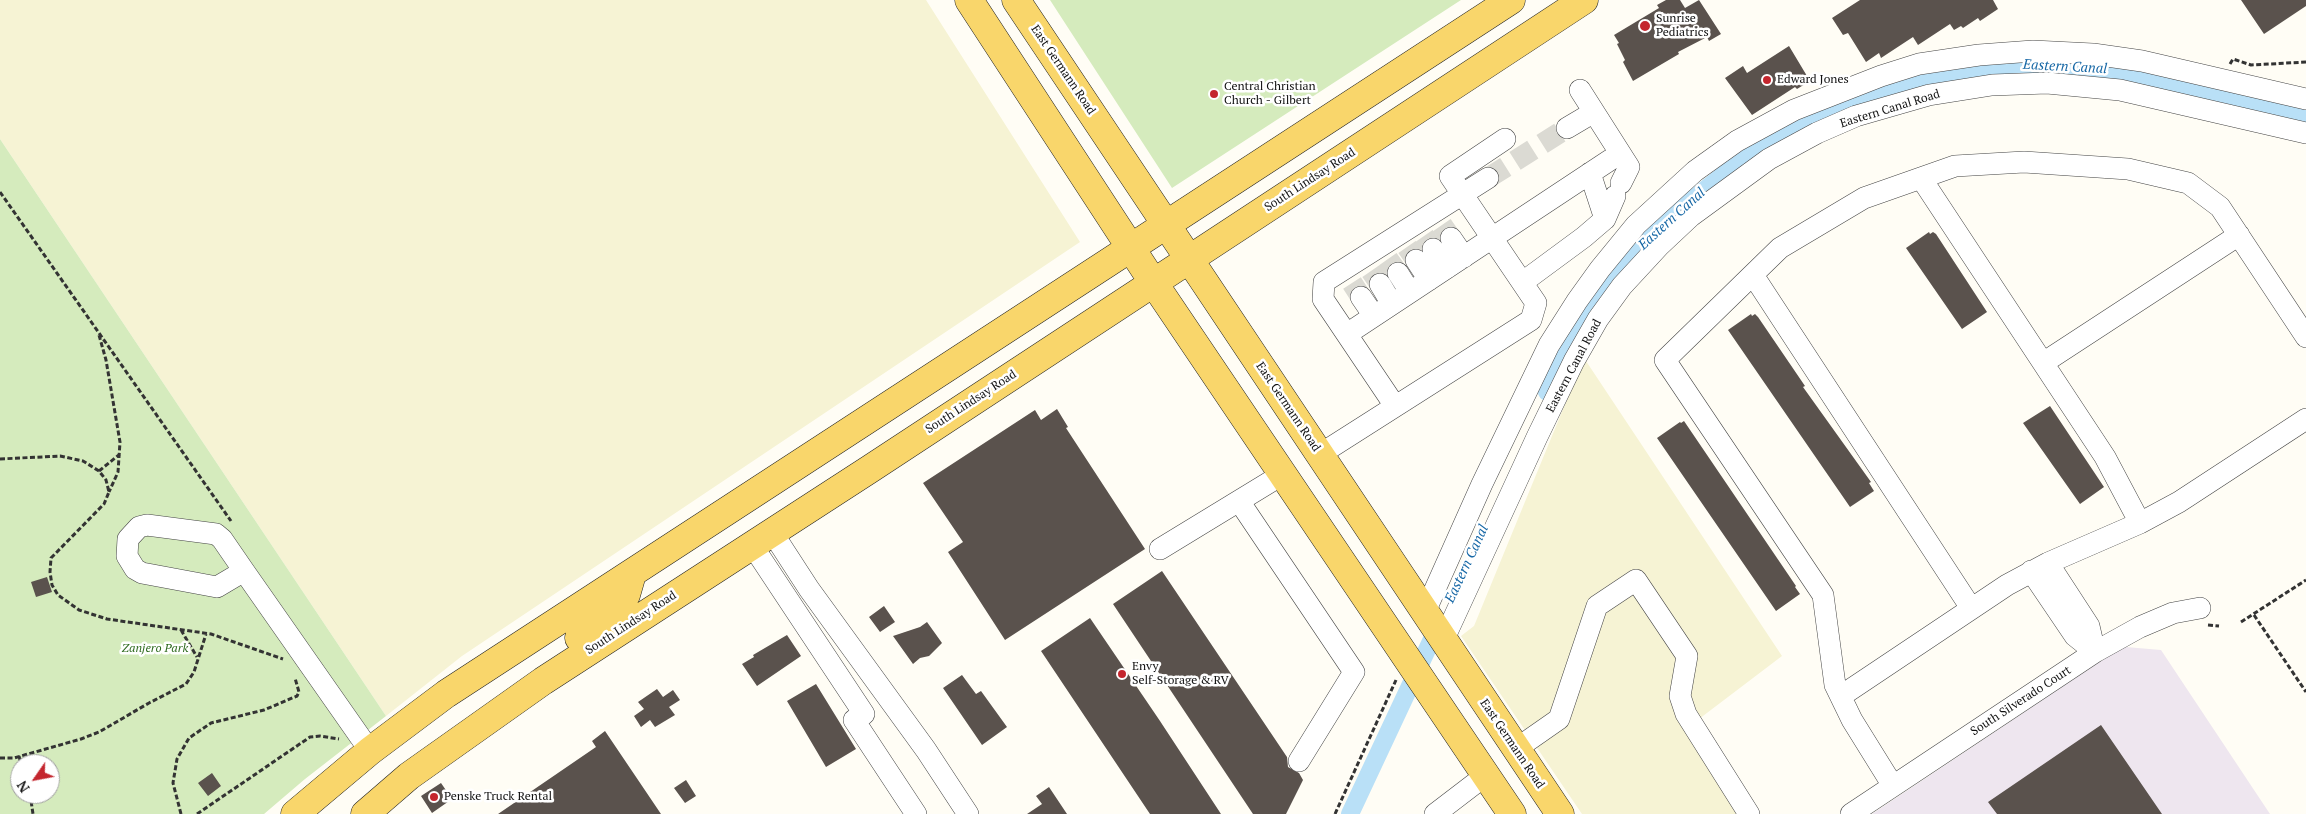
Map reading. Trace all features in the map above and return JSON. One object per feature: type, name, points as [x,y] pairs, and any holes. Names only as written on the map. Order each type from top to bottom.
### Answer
[{"type":"main road","points":[[969,0],[1153,282],[1512,814]]},
{"type":"main road","name":"East Germann Road","points":[[1016,0],[1424,614],[1560,814]]},
{"type":"main road","points":[[295,814],[370,751],[446,694],[1511,0]]},
{"type":"main road","name":"South Lindsay Road","points":[[364,814],[409,776],[543,680],[1584,0]]},
{"type":"main road","points":[[656,607],[662,583],[673,570],[684,559],[730,526],[763,488]]},
{"type":"main road","points":[[543,680],[565,648],[602,621],[619,605],[626,595],[632,574]]},
{"type":"street","points":[[1424,614],[1482,484],[1549,345],[1577,300],[1636,225],[1696,172],[1737,141],[1794,110],[1881,76],[1919,64],[1979,55],[2033,51],[2142,61],[2306,99]]},
{"type":"street","name":"Eastern Canal Road","points":[[1443,640],[1536,437],[1574,361],[1603,313],[1622,286],[1685,222],[1733,184],[1769,159],[1817,133],[1856,116],[1929,95],[1992,85],[2047,83],[2120,90],[2306,133]]},
{"type":"street","points":[[1523,282],[1605,219],[1629,167],[1580,90]]},
{"type":"street","points":[[1567,128],[1594,112]]},
{"type":"street","points":[[1319,455],[1531,320],[1536,303],[1450,176],[1505,139]]},
{"type":"street","points":[[1347,334],[1610,160]]},
{"type":"street","points":[[1893,786],[1852,720],[1835,685],[1823,595],[1665,360],[1780,248],[1864,198],[1955,166],[2024,162],[2128,169],[2188,182],[2220,207],[2306,337]]},
{"type":"street","points":[[1590,173],[1605,219]]},
{"type":"street","points":[[1395,406],[1324,299],[1324,282],[1352,283],[1371,271],[1442,225],[1462,194],[1488,178]]},
{"type":"street","points":[[1921,178],[2105,457],[2140,523]]},
{"type":"street","points":[[1442,225],[1464,257]]},
{"type":"street","points":[[2043,363],[2239,235]]},
{"type":"street","points":[[1416,242],[1438,274]]},
{"type":"street","points":[[1389,259],[1410,292]]},
{"type":"street","points":[[1371,271],[1392,304]]},
{"type":"street","points":[[1753,275],[1971,608]]},
{"type":"street","points":[[1352,283],[1374,316]]},
{"type":"street","points":[[1841,696],[2006,585],[2040,567],[2140,523],[2179,502],[2306,419]]},
{"type":"street","points":[[1160,549],[1283,474]]},
{"type":"street","points":[[1239,501],[1354,672],[1299,761]]},
{"type":"street","points":[[244,571],[217,586],[142,573],[135,569],[127,556],[128,539],[139,527],[147,525],[216,534],[222,539],[370,751]]},
{"type":"street","points":[[762,538],[864,714],[854,720],[916,814]]},
{"type":"street","points":[[762,538],[809,589],[926,750],[968,814]]},
{"type":"street","points":[[2040,567],[2089,626],[2095,652]]},
{"type":"street","points":[[1516,749],[1559,719],[1597,606],[1636,580],[1687,656],[1680,696],[1686,714],[1749,814]]},
{"type":"street","name":"South Silverado Court","points":[[1851,814],[2095,652],[2140,627],[2173,613],[2200,608]]},
{"type":"street","points":[[1435,814],[1486,775]]},
{"type":"path","points":[[2233,59],[2252,65],[2306,62]]},
{"type":"path","points":[[98,332],[106,360],[120,453],[118,472],[104,504],[51,558],[50,572],[52,585],[58,595],[79,610],[107,619],[206,634],[284,659]]},
{"type":"path","points":[[99,471],[120,453]]},
{"type":"path","points":[[0,459],[60,456],[84,461],[99,471],[106,480],[109,492]]},
{"type":"path","points":[[2242,622],[2306,580]]},
{"type":"path","points":[[2254,614],[2306,692]]},
{"type":"path","points":[[181,630],[197,658]]},
{"type":"path","points":[[26,754],[99,732],[186,684],[194,672],[206,634]]},
{"type":"path","points":[[1336,814],[1407,658]]},
{"type":"path","points":[[181,814],[174,783],[177,759],[189,738],[211,723],[264,710],[297,696],[299,692],[294,675]]},
{"type":"shaded area","points":[[0,0],[926,0],[1080,242],[462,656],[386,716],[0,139]]},
{"type":"shaded area","points":[[1584,358],[1782,656],[1699,719],[1758,814],[1582,814],[1461,636],[1474,626]]},
{"type":"shaded area","points":[[2126,647],[2161,650],[2270,814],[1872,814],[2118,650]]},
{"type":"green space","name":"Central Christian Church - Gilbert","points":[[1050,0],[1461,0],[1172,188]]},
{"type":"green space","name":"Zanjero Park","points":[[0,139],[386,716],[305,779],[264,814],[0,814]]},
{"type":"building","points":[[1666,0],[1680,0],[1685,8],[1699,0],[1721,34],[1709,41],[1707,37],[1678,52],[1679,54],[1633,81],[1623,62],[1625,60],[1614,35],[1659,8],[1657,5]]},
{"type":"building","points":[[1860,0],[1993,0],[1998,9],[1980,21],[1978,18],[1963,28],[1961,26],[1954,30],[1950,24],[1918,45],[1913,37],[1881,58],[1879,53],[1866,62],[1848,33],[1843,35],[1832,18]]},
{"type":"building","points":[[2241,0],[2306,0],[2306,6],[2264,34]]},
{"type":"building","name":"Edward Jones","points":[[1789,46],[1810,81],[1797,89],[1795,87],[1752,115],[1725,78],[1743,66],[1747,73]]},
{"type":"building","points":[[1929,232],[1930,234],[1933,232],[1936,234],[1987,312],[1962,329],[1906,248]]},
{"type":"building","points":[[1751,314],[1752,316],[1755,314],[1758,317],[1805,386],[1803,387],[1871,482],[1869,483],[1874,491],[1850,507],[1728,330]]},
{"type":"building","points":[[2050,406],[2104,487],[2080,504],[2023,423]]},
{"type":"building","points":[[1057,409],[1068,427],[1066,428],[1145,549],[1005,640],[948,552],[963,542],[923,483],[1035,410],[1041,420]]},
{"type":"building","points":[[1684,421],[1800,594],[1776,611],[1657,438]]},
{"type":"building","points":[[1162,571],[1287,757],[1288,767],[1299,773],[1303,780],[1286,814],[1253,814],[1113,604]]},
{"type":"building","points":[[47,577],[52,592],[36,597],[31,582]]},
{"type":"building","points":[[884,606],[895,622],[880,632],[869,617]]},
{"type":"building","points":[[1090,618],[1221,814],[1150,814],[1041,651]]},
{"type":"building","points":[[927,622],[942,643],[929,656],[920,658],[913,664],[893,636],[920,627]]},
{"type":"building","points":[[787,635],[801,656],[757,686],[742,664],[754,657],[753,655]]},
{"type":"building","points":[[962,675],[976,694],[981,691],[1007,727],[982,745],[943,688]]},
{"type":"building","points":[[816,684],[856,749],[826,767],[787,701]]},
{"type":"building","points":[[657,689],[663,697],[673,690],[680,700],[669,707],[675,715],[655,727],[650,720],[641,727],[634,716],[644,709],[638,702]]},
{"type":"building","points":[[2101,725],[2162,814],[1997,814],[1988,802]]},
{"type":"building","points":[[605,731],[661,814],[498,814],[596,747],[592,741]]},
{"type":"building","points":[[212,773],[221,786],[208,796],[198,783]]},
{"type":"building","points":[[686,780],[696,796],[685,803],[674,788]]},
{"type":"building","name":"Penske Truck Rental","points":[[441,783],[452,799],[432,813],[421,796]]},
{"type":"building","points":[[1049,787],[1067,814],[1027,814],[1042,804],[1036,796]]},
{"type":"waterway","name":"Eastern Canal","points":[[1547,392],[1569,345],[1619,268],[1672,216],[1727,172],[1787,130],[1877,93],[1943,74],[2024,64],[2115,70],[2306,115]]},
{"type":"waterway","name":"Eastern Canal","points":[[1350,814],[1440,622]]},
{"type":"tunnel","points":[[1488,178],[1567,128]]},
{"type":"tunnel","points":[[1442,225],[1451,238]]},
{"type":"tunnel","points":[[1424,236],[1433,249]]},
{"type":"tunnel","points":[[1407,247],[1416,260]]},
{"type":"tunnel","points":[[1388,259],[1398,273]]},
{"type":"tunnel","points":[[1371,271],[1380,284]]},
{"type":"tunnel","points":[[1352,283],[1361,297]]},
{"type":"place","name":"Sunrise Pediatrics","points":[[1645,26]]},
{"type":"place","name":"Edward Jones","points":[[1767,80]]},
{"type":"place","name":"Central Christian Church - Gilbert","points":[[1214,94]]},
{"type":"place","name":"Envy Self-Storage & RV","points":[[1122,674]]},
{"type":"place","name":"Penske Truck Rental","points":[[434,797]]}]
